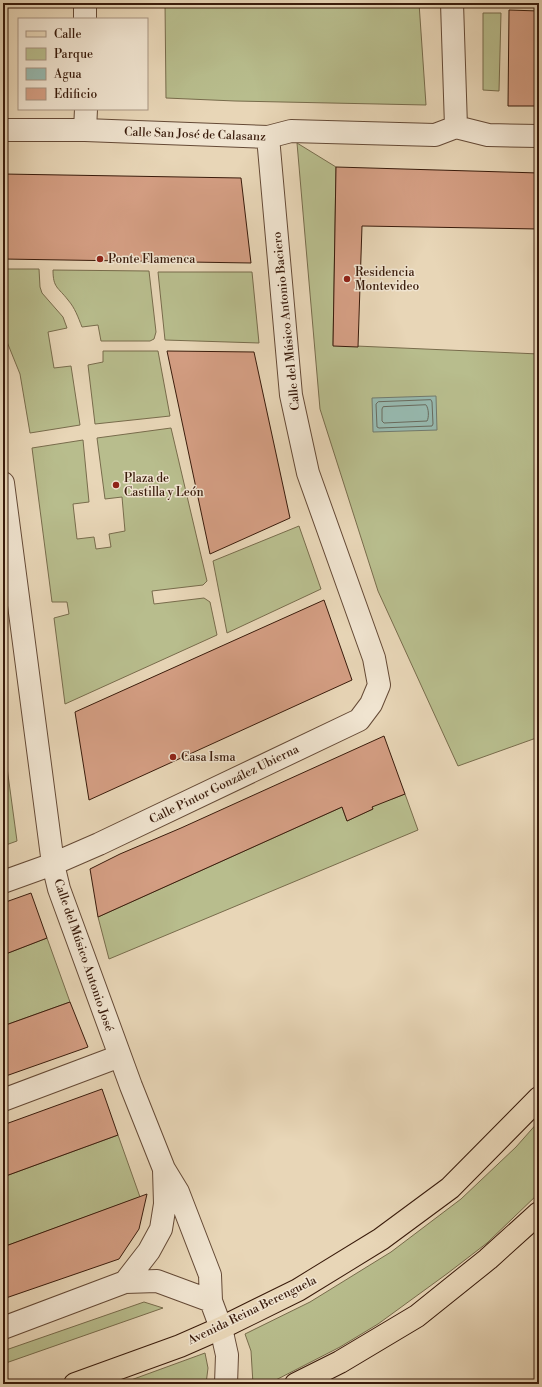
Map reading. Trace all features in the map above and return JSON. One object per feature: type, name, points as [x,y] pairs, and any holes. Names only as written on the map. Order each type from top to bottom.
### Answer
[{"type":"main road","name":"Avenida Reina Berenguela","points":[[75,1384],[180,1346],[221,1328],[298,1290],[381,1239],[450,1188],[539,1098]]},
{"type":"main road","points":[[296,1384],[340,1362],[417,1316],[488,1259],[539,1213]]},
{"type":"street","points":[[85,3],[85,18]]},
{"type":"street","points":[[452,3],[456,127],[488,135],[539,136]]},
{"type":"street","points":[[85,130],[86,110]]},
{"type":"street","name":"Calle San José de Calasanz","points":[[3,130],[85,130],[268,137],[291,131],[435,135],[456,127]]},
{"type":"street","name":"Calle del Músico Antonio Baciero","points":[[268,137],[292,395],[308,473],[374,658],[379,685]]},
{"type":"street","name":"Calle del Músico Antonio José","points":[[3,482],[53,864],[59,889],[120,1056],[164,1169],[178,1192],[210,1275],[211,1301],[221,1328],[227,1355],[226,1384]]},
{"type":"street","name":"Calle Pintor González Ubierna","points":[[3,882],[53,864],[99,844],[359,720],[370,704],[379,685]]},
{"type":"street","points":[[3,1100],[120,1056]]},
{"type":"street","points":[[125,1282],[149,1251],[161,1229],[165,1204],[164,1169]]},
{"type":"street","points":[[3,1328],[125,1282],[158,1281],[211,1301]]},
{"type":"green space","points":[[165,3],[419,3],[426,105],[166,98]]},
{"type":"green space","points":[[483,13],[501,13],[499,91],[483,90]]},
{"type":"green space","points":[[297,143],[336,167],[333,345],[539,354],[539,737],[458,766],[378,591],[320,409]]},
{"type":"green space","points":[[3,269],[39,269],[40,287],[42,293],[63,317],[67,328],[48,332],[54,368],[71,366],[80,425],[30,433],[20,374],[3,332]]},
{"type":"green space","points":[[53,270],[149,271],[156,332],[154,339],[150,341],[101,341],[98,325],[82,327],[73,306],[55,284]]},
{"type":"green space","points":[[158,272],[252,272],[259,343],[165,340]]},
{"type":"green space","points":[[103,351],[158,351],[170,416],[95,424],[88,365],[103,362]]},
{"type":"green space","points":[[171,428],[207,581],[203,585],[152,591],[154,604],[204,598],[210,602],[217,635],[65,704],[54,618],[69,614],[67,602],[52,602],[32,448],[83,440],[89,502],[73,504],[77,539],[94,537],[96,549],[111,547],[109,534],[125,531],[122,497],[105,499],[97,438]]},
{"type":"green space","points":[[299,526],[321,589],[227,633],[213,561]]},
{"type":"green space","points":[[3,738],[17,841],[3,846]]},
{"type":"green space","points":[[358,775],[392,799],[405,794],[418,830],[109,959],[98,917],[342,807],[347,821],[373,809]]},
{"type":"green space","points":[[47,938],[70,1002],[3,1026],[3,955]]},
{"type":"green space","points":[[539,1121],[539,1193],[487,1243],[378,1324],[340,1347],[268,1384],[253,1384],[251,1351],[245,1334],[310,1302],[391,1252],[461,1199],[516,1147]]},
{"type":"green space","points":[[118,1135],[140,1197],[3,1247],[3,1177]]},
{"type":"green space","points":[[144,1302],[163,1308],[3,1364],[3,1351]]},
{"type":"green space","points":[[205,1353],[208,1368],[206,1384],[120,1384]]},
{"type":"water","points":[[436,396],[437,430],[373,432],[372,398]]},
{"type":"building","points":[[509,10],[539,11],[539,106],[508,106]]},
{"type":"building","name":"Residencia Montevideo","points":[[336,167],[539,173],[539,229],[362,226],[358,347],[333,346]]},
{"type":"building","points":[[3,174],[241,178],[251,263],[3,259]]},
{"type":"building","points":[[167,351],[254,352],[290,518],[210,554]]},
{"type":"building","points":[[324,600],[352,680],[89,800],[75,712]]},
{"type":"building","points":[[384,736],[405,794],[372,807],[373,809],[347,821],[342,807],[98,917],[90,869],[120,854]]},
{"type":"building","points":[[31,893],[47,938],[3,955],[3,903]]},
{"type":"building","points":[[70,1002],[88,1047],[3,1077],[3,1026]]},
{"type":"building","points":[[102,1089],[118,1135],[3,1177],[3,1125]]},
{"type":"building","points":[[147,1194],[139,1229],[119,1259],[3,1299],[3,1247]]},
{"type":"place","name":"Ponte Flamenca","points":[[100,259]]},
{"type":"place","name":"Residencia Montevideo","points":[[347,279]]},
{"type":"place","name":"Plaza de Castilla y León","points":[[116,485]]},
{"type":"place","name":"Casa Isma","points":[[173,757]]}]
